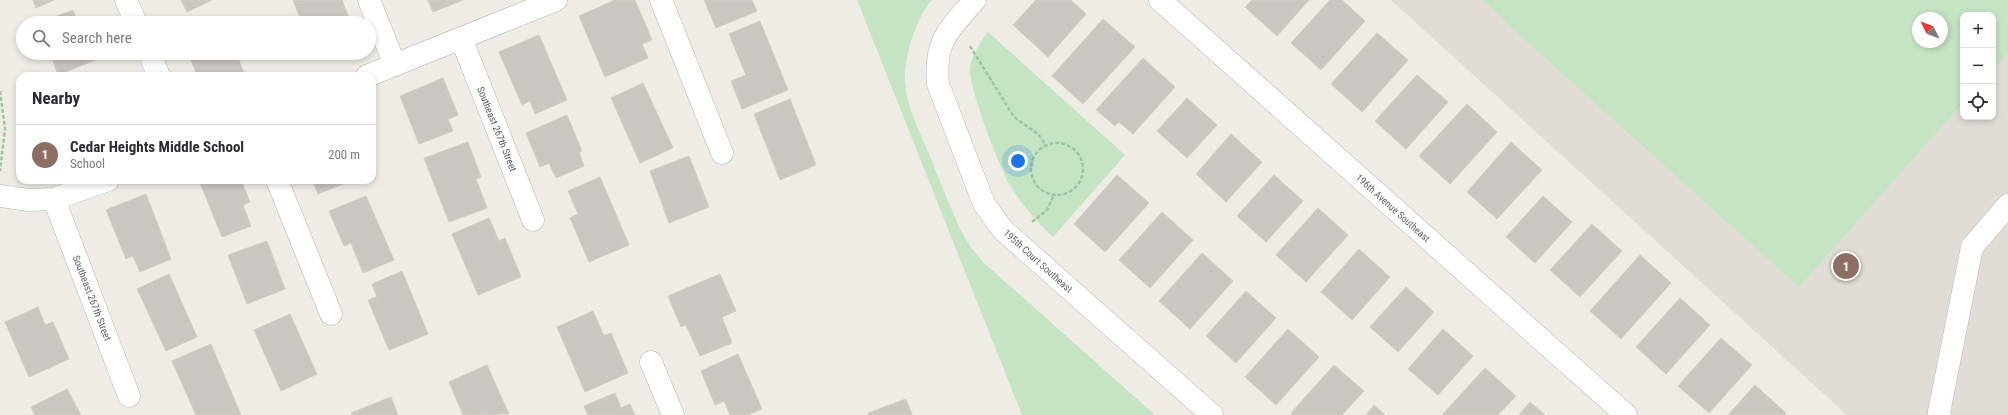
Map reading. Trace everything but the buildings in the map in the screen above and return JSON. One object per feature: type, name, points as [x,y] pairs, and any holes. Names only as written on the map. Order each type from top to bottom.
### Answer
[{"type":"street","points":[[126,0],[133,16]]},
{"type":"street","points":[[369,0],[375,16]]},
{"type":"street","points":[[376,72],[556,0]]},
{"type":"street","points":[[661,0],[722,153]]},
{"type":"street","name":"195th Court Southeast","points":[[975,0],[947,32],[940,50],[937,67],[938,84],[984,204],[1003,230],[1212,415]]},
{"type":"street","name":"196th Avenue Southeast","points":[[1160,0],[1626,415]]},
{"type":"street","points":[[376,18],[395,65]]},
{"type":"street","name":"Southeast 267th Street","points":[[461,38],[533,220]]},
{"type":"street","points":[[152,60],[156,72]]},
{"type":"street","points":[[0,196],[29,200],[54,199],[97,184]]},
{"type":"street","points":[[279,184],[331,314]]},
{"type":"street","name":"Southeast 267th Street","points":[[54,199],[129,396]]},
{"type":"street","points":[[1940,415],[1938,412],[1972,247],[2008,205]]},
{"type":"street","points":[[651,362],[673,415]]},
{"type":"path","points":[[951,27],[972,48],[1014,117],[1038,134],[1046,146]]},
{"type":"path","points":[[0,91],[5,129],[0,174]]},
{"type":"path","points":[[1059,143],[1069,146],[1077,152],[1082,161],[1083,171],[1081,181],[1074,189],[1065,194],[1054,195],[1046,193],[1038,187],[1032,178],[1031,168],[1034,158],[1040,150],[1046,146],[1059,143]]},
{"type":"path","points":[[1014,240],[1032,222],[1047,210],[1054,195]]},
{"type":"shaded area","points":[[1391,0],[2008,0],[2008,415],[1847,415]]},
{"type":"green space","points":[[857,0],[932,0],[921,17],[908,51],[905,83],[913,115],[960,229],[970,246],[983,262],[1155,415],[1022,415]]},
{"type":"green space","points":[[1483,0],[2008,0],[2008,53],[1996,67],[1996,12],[1960,12],[1960,106],[1799,287],[1524,39]]},
{"type":"green space","points":[[988,32],[1125,155],[1053,237],[1019,199],[1010,185],[992,145],[979,107],[970,76],[970,67],[975,53]]},
{"type":"place","name":"Cedar Heights Middle School","points":[[1846,266]]}]
